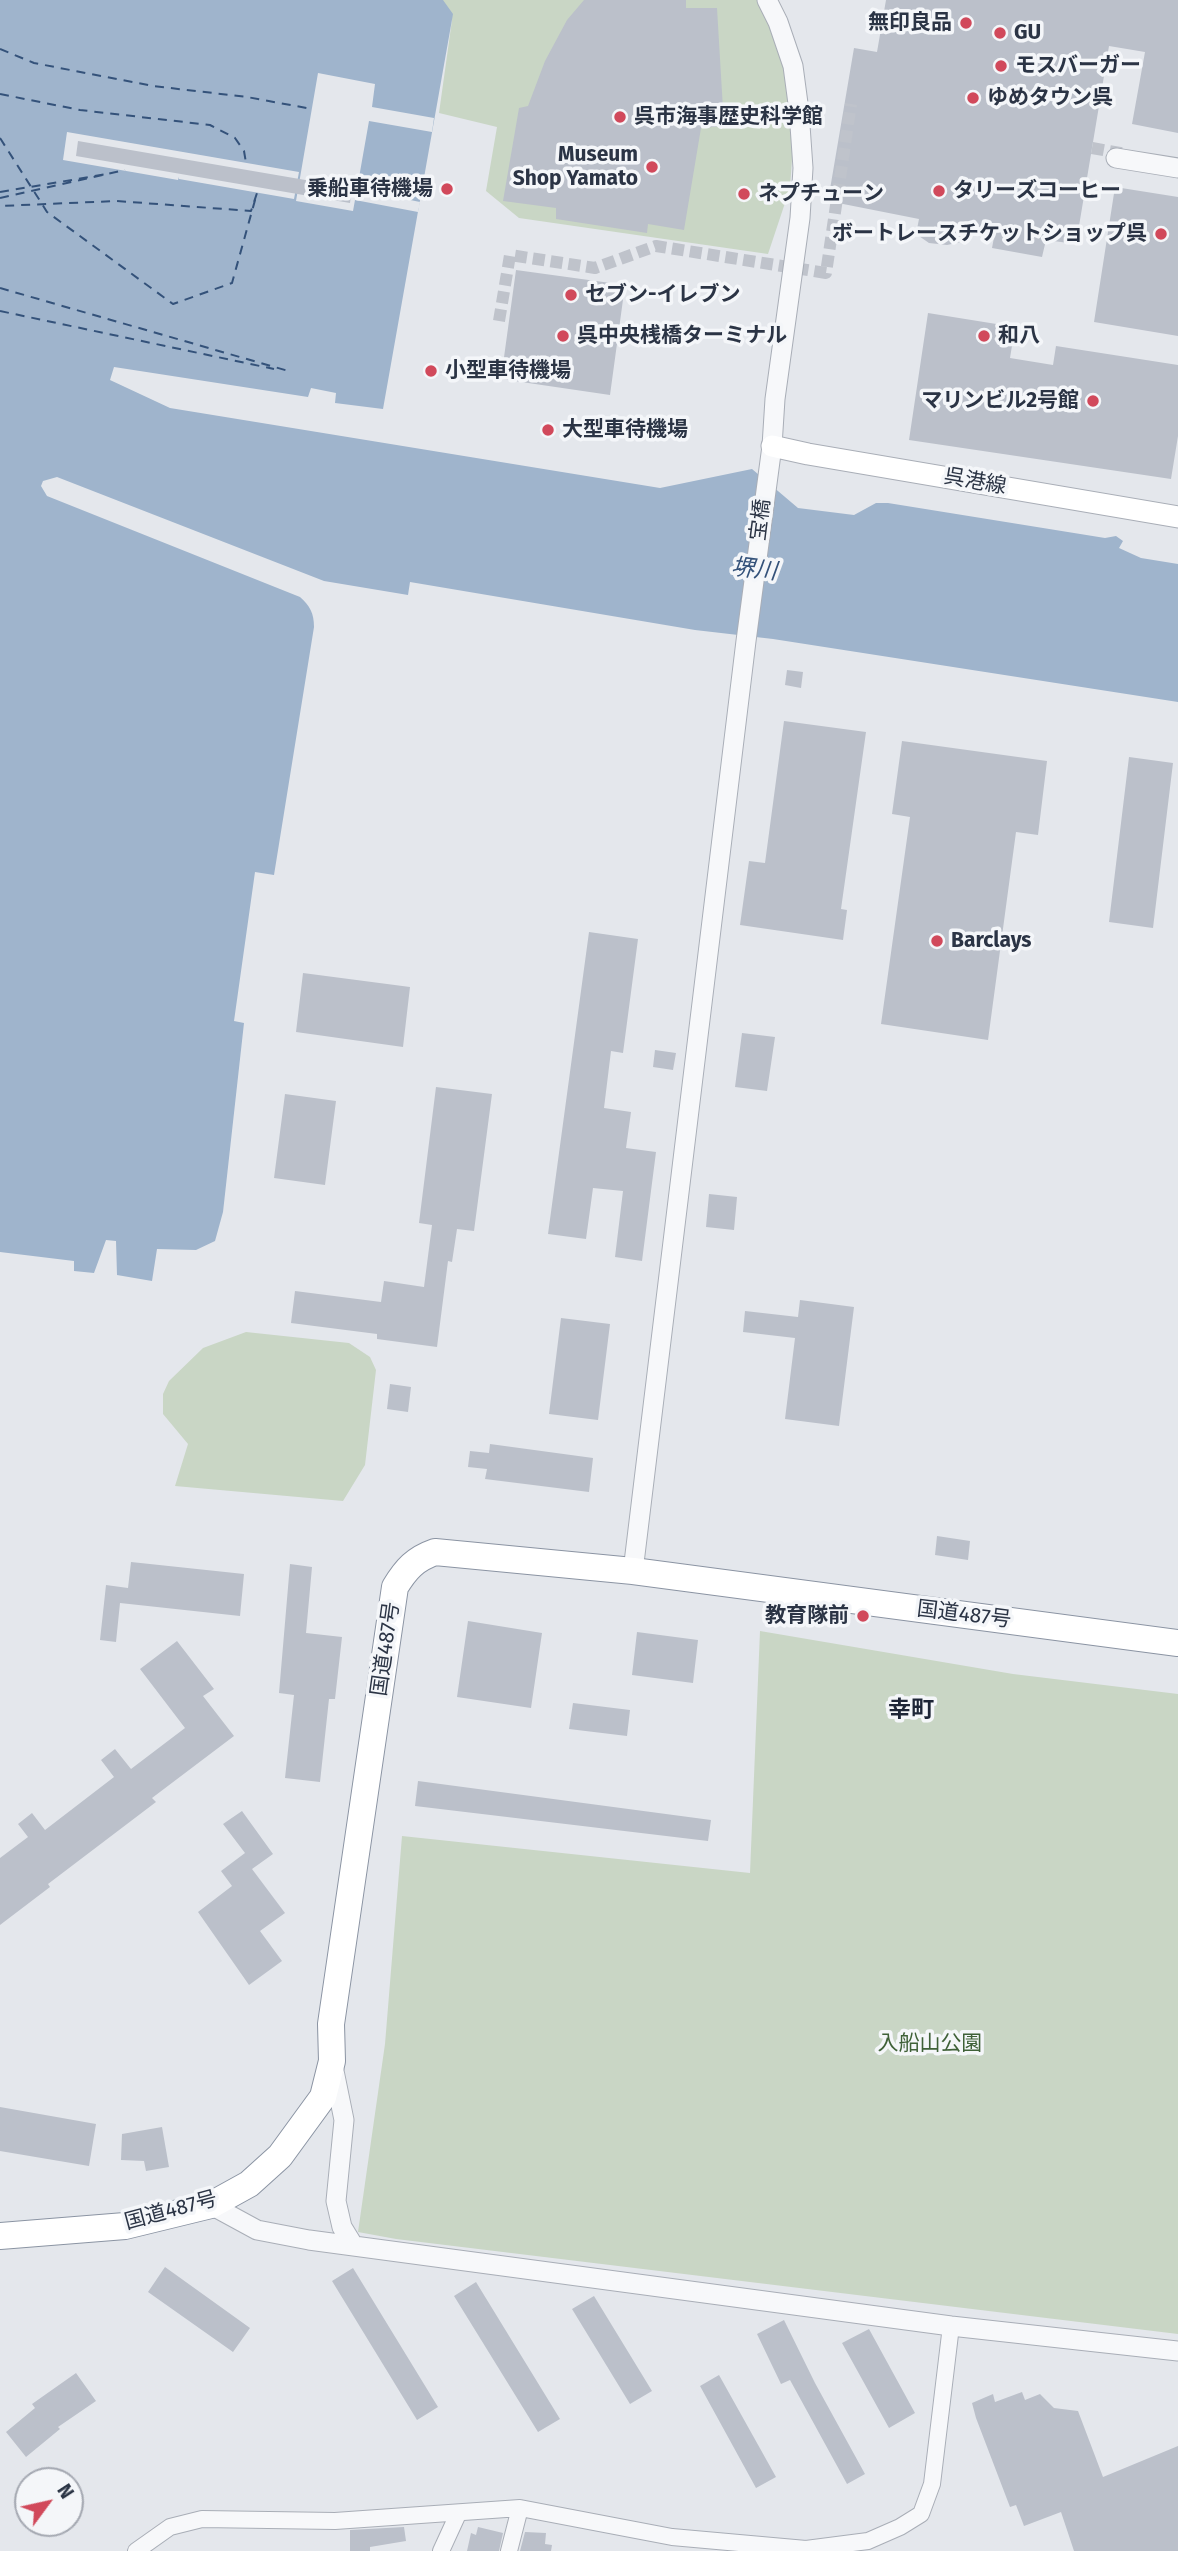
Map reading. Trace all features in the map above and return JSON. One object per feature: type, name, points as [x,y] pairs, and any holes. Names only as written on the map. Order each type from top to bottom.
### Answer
[{"type":"highway","name":"国道487号","points":[[0,2236],[125,2226],[211,2205],[248,2184],[280,2156],[323,2097],[332,2061],[331,2024],[395,1587],[407,1567],[420,1557],[435,1552],[634,1571],[1178,1643]]},
{"type":"main road","name":"呉港線","points":[[772,446],[1178,517]]},
{"type":"street","name":"宝橋","points":[[634,1571],[772,446],[775,399],[800,218],[803,168],[793,66],[778,22],[767,0]]},
{"type":"street","points":[[1116,158],[1178,169]]},
{"type":"street","points":[[332,2061],[344,2120],[336,2201],[342,2227],[353,2245]]},
{"type":"street","points":[[211,2205],[257,2230],[309,2240],[951,2326],[1178,2351]]},
{"type":"street","points":[[136,2551],[170,2527],[202,2519],[335,2521],[520,2508],[672,2537],[806,2549],[868,2541],[921,2514],[933,2484],[951,2326]]},
{"type":"street","points":[[509,2551],[520,2508]]},
{"type":"street","points":[[441,2551],[458,2514]]},
{"type":"green space","points":[[441,0],[758,0],[784,61],[794,130],[790,188],[768,254],[519,218],[486,191],[497,127],[439,113],[452,20]]},
{"type":"green space","points":[[246,1332],[349,1343],[370,1357],[376,1370],[365,1465],[343,1501],[175,1486],[188,1444],[163,1414],[163,1394],[169,1381],[203,1348]]},
{"type":"green space","name":"入船山公園","points":[[760,1631],[1013,1674],[1178,1694],[1178,2334],[396,2239],[358,2232],[385,2044],[402,1836],[750,1873]]},
{"type":"water","name":"堺川","points":[[0,0],[443,0],[453,14],[383,409],[335,403],[336,393],[311,388],[308,397],[114,367],[110,380],[170,408],[660,488],[752,469],[798,508],[854,515],[876,503],[888,503],[1105,538],[1116,536],[1123,541],[1119,548],[1141,558],[1178,564],[1178,702],[773,639],[695,630],[410,582],[408,595],[324,581],[57,477],[43,481],[41,486],[47,496],[300,597],[311,610],[314,627],[274,875],[255,872],[234,1021],[244,1023],[223,1212],[215,1241],[196,1250],[157,1249],[152,1281],[117,1275],[116,1241],[106,1240],[94,1273],[74,1271],[74,1261],[0,1252]]},
{"type":"pier","points":[[318,73],[375,84],[372,107],[434,118],[432,132],[369,121],[357,189],[420,202],[418,212],[355,200],[353,211],[296,201]]},
{"type":"pier","points":[[67,132],[299,172],[294,199],[179,177],[178,180],[63,160]]},
{"type":"building","name":"呉市海事歴史科学館","points":[[584,0],[686,0],[686,8],[717,8],[724,126],[701,128],[684,230],[648,224],[647,233],[556,219],[556,208],[503,201],[519,108],[528,106],[545,61],[567,20]]},
{"type":"building","name":"ゆめタウン呉","points":[[886,0],[1178,0],[1178,133],[1132,124],[1145,52],[1109,46],[1076,244],[1046,240],[1042,257],[992,248],[995,232],[965,228],[961,242],[947,245],[929,243],[916,234],[919,219],[828,201],[854,48],[877,52]]},
{"type":"building","points":[[78,141],[352,188],[350,203],[76,156]]},
{"type":"building","points":[[1115,187],[1178,197],[1178,336],[1094,322]]},
{"type":"building","name":"呉中央桟橋ターミナル","points":[[516,270],[625,285],[610,395],[501,379]]},
{"type":"building","name":"マリンビル2号館","points":[[928,313],[1015,327],[1010,358],[1053,365],[1056,346],[1178,365],[1178,436],[1171,479],[909,440]]},
{"type":"building","points":[[787,670],[803,672],[801,688],[785,685]]},
{"type":"building","points":[[784,721],[866,732],[841,909],[847,910],[843,940],[740,925],[749,861],[765,863]]},
{"type":"building","points":[[902,741],[1047,761],[1038,835],[1016,832],[988,1040],[881,1024],[910,817],[892,814]]},
{"type":"building","points":[[1129,757],[1173,763],[1153,928],[1109,922]]},
{"type":"building","points":[[589,932],[638,939],[623,1053],[611,1051],[604,1108],[631,1112],[626,1148],[656,1152],[642,1261],[615,1257],[623,1191],[593,1188],[586,1239],[548,1234]]},
{"type":"building","points":[[303,973],[410,987],[403,1047],[296,1032]]},
{"type":"building","points":[[742,1033],[775,1037],[767,1091],[735,1087]]},
{"type":"building","points":[[655,1050],[676,1053],[673,1070],[653,1067]]},
{"type":"building","points":[[436,1087],[492,1094],[474,1231],[457,1229],[452,1262],[448,1261],[437,1347],[377,1339],[377,1334],[291,1323],[295,1291],[381,1302],[384,1281],[424,1287],[432,1225],[419,1223]]},
{"type":"building","points":[[285,1094],[336,1101],[325,1185],[274,1178]]},
{"type":"building","points":[[709,1194],[737,1197],[734,1230],[706,1227]]},
{"type":"building","points":[[800,1300],[854,1307],[839,1426],[785,1419],[795,1338],[743,1332],[745,1311],[798,1317]]},
{"type":"building","points":[[561,1318],[610,1324],[598,1420],[549,1414]]},
{"type":"building","points":[[390,1384],[411,1387],[408,1412],[387,1409]]},
{"type":"building","points":[[490,1444],[593,1458],[589,1492],[485,1479],[487,1469],[468,1467],[470,1451],[489,1453]]},
{"type":"building","points":[[937,1536],[970,1541],[968,1560],[935,1555]]},
{"type":"building","points":[[131,1562],[244,1574],[240,1616],[120,1603],[116,1642],[100,1640],[106,1585],[128,1588]]},
{"type":"building","points":[[290,1564],[312,1567],[306,1633],[342,1637],[335,1699],[329,1699],[320,1782],[285,1778],[294,1695],[279,1693]]},
{"type":"building","points":[[468,1621],[542,1633],[531,1708],[457,1697]]},
{"type":"building","points":[[637,1632],[698,1640],[693,1683],[632,1675]]},
{"type":"building","points":[[177,1641],[214,1689],[203,1696],[234,1736],[152,1798],[156,1802],[48,1884],[50,1887],[0,1925],[0,1858],[28,1837],[18,1824],[32,1813],[45,1830],[114,1777],[101,1760],[115,1749],[131,1769],[185,1728],[140,1669]]},
{"type":"building","points":[[573,1703],[630,1710],[627,1736],[569,1729]]},
{"type":"building","points":[[418,1781],[711,1820],[708,1841],[415,1806]]},
{"type":"building","points":[[242,1811],[273,1854],[252,1869],[285,1913],[260,1931],[282,1961],[249,1985],[198,1912],[232,1886],[221,1871],[245,1853],[223,1824]]},
{"type":"building","points":[[0,2107],[96,2124],[89,2166],[0,2151]]},
{"type":"building","points":[[162,2127],[169,2167],[146,2171],[144,2161],[121,2160],[122,2134]]},
{"type":"building","points":[[165,2267],[250,2328],[233,2352],[148,2292]]},
{"type":"building","points":[[353,2268],[438,2407],[417,2420],[332,2281]]},
{"type":"building","points":[[476,2282],[560,2419],[538,2432],[454,2296]]},
{"type":"building","points":[[594,2296],[652,2391],[630,2404],[572,2309]]},
{"type":"building","points":[[784,2320],[865,2474],[847,2484],[790,2380],[781,2384],[757,2334]]},
{"type":"building","points":[[869,2329],[915,2413],[889,2428],[842,2343]]},
{"type":"building","points":[[76,2373],[96,2401],[58,2427],[60,2429],[26,2457],[6,2432],[35,2408],[32,2404]]},
{"type":"building","points":[[719,2375],[776,2477],[756,2488],[700,2386]]},
{"type":"building","points":[[1022,2392],[1025,2400],[1040,2394],[1054,2408],[1078,2411],[1103,2477],[1178,2446],[1178,2551],[1074,2551],[1061,2512],[1024,2526],[1016,2505],[1010,2507],[972,2403],[993,2394],[995,2402]]},
{"type":"building","points":[[404,2527],[406,2541],[370,2547],[370,2551],[350,2551],[350,2530]]},
{"type":"building","points":[[478,2527],[503,2533],[499,2551],[467,2551],[471,2533],[476,2535]]},
{"type":"building","points":[[525,2532],[546,2533],[545,2544],[552,2545],[551,2551],[520,2551]]},
{"type":"ferry route","points":[[0,49],[34,63],[153,86],[247,97],[312,109]]},
{"type":"ferry route","points":[[0,94],[80,110],[210,125],[235,138],[244,151],[246,163]]},
{"type":"ferry route","points":[[0,138],[42,204],[47,212],[173,304],[232,283],[257,193],[251,211],[117,201],[0,206]]},
{"type":"ferry route","points":[[0,198],[125,170]]},
{"type":"ferry route","points":[[0,192],[107,174]]},
{"type":"ferry route","points":[[0,288],[292,372]]},
{"type":"ferry route","points":[[0,311],[274,369]]},
{"type":"tunnel","points":[[499,321],[510,255],[595,268],[656,246],[826,273],[851,104]]},
{"type":"tunnel","points":[[1092,148],[1126,154]]},
{"type":"place","name":"無印良品","points":[[966,23]]},
{"type":"place","name":"GU","points":[[1000,33]]},
{"type":"place","name":"モスバーガー","points":[[1001,66]]},
{"type":"place","name":"ゆめタウン呉","points":[[973,98]]},
{"type":"place","name":"呉市海事歴史科学館","points":[[620,117]]},
{"type":"place","name":"Museum Shop Yamato","points":[[652,167]]},
{"type":"place","name":"乗船車待機場","points":[[447,189]]},
{"type":"place","name":"タリーズコーヒー","points":[[939,191]]},
{"type":"place","name":"ネプチューン","points":[[744,194]]},
{"type":"place","name":"ボートレースチケットショップ呉","points":[[1161,234]]},
{"type":"place","name":"セブン-イレブン","points":[[571,295]]},
{"type":"place","name":"呉中央桟橋ターミナル","points":[[563,336]]},
{"type":"place","name":"和八","points":[[984,336]]},
{"type":"place","name":"小型車待機場","points":[[431,371]]},
{"type":"place","name":"マリンビル2号館","points":[[1093,401]]},
{"type":"place","name":"大型車待機場","points":[[548,430]]},
{"type":"place","name":"Barclays","points":[[937,941]]},
{"type":"place","name":"教育隊前","points":[[863,1616]]},
{"type":"district","name":"幸町","points":[[911,1711]]}]
